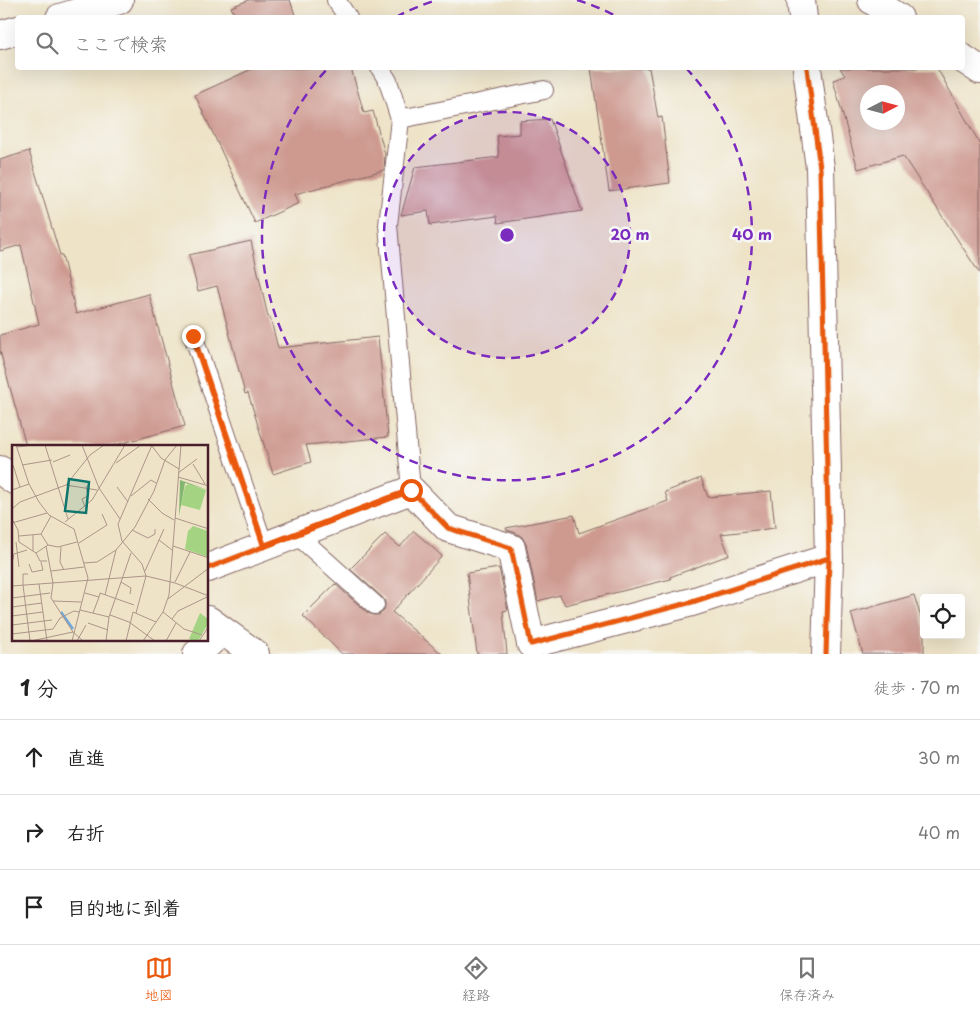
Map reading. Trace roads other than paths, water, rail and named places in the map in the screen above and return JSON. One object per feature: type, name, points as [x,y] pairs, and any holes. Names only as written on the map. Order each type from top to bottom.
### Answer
[{"type":"street","points":[[70,15],[119,0]]},
{"type":"street","points":[[801,0],[803,15]]},
{"type":"street","points":[[872,0],[894,15]]},
{"type":"street","points":[[0,36],[15,31]]},
{"type":"street","points":[[965,60],[980,70]]},
{"type":"street","points":[[807,70],[820,168],[829,558],[826,654]]},
{"type":"street","points":[[0,470],[12,479]]},
{"type":"street","points":[[209,568],[411,490],[448,528],[511,548],[531,644],[692,602],[829,558]]},
{"type":"street","points":[[215,625],[255,654]]},
{"type":"street","points":[[197,654],[204,642]]},
{"type":"lane","points":[[336,0],[346,15]]},
{"type":"lane","points":[[381,70],[388,80],[400,119],[388,225],[411,490]]},
{"type":"lane","points":[[400,119],[544,90]]},
{"type":"lane","points":[[193,336],[264,546]]},
{"type":"lane","points":[[296,534],[375,604]]}]
